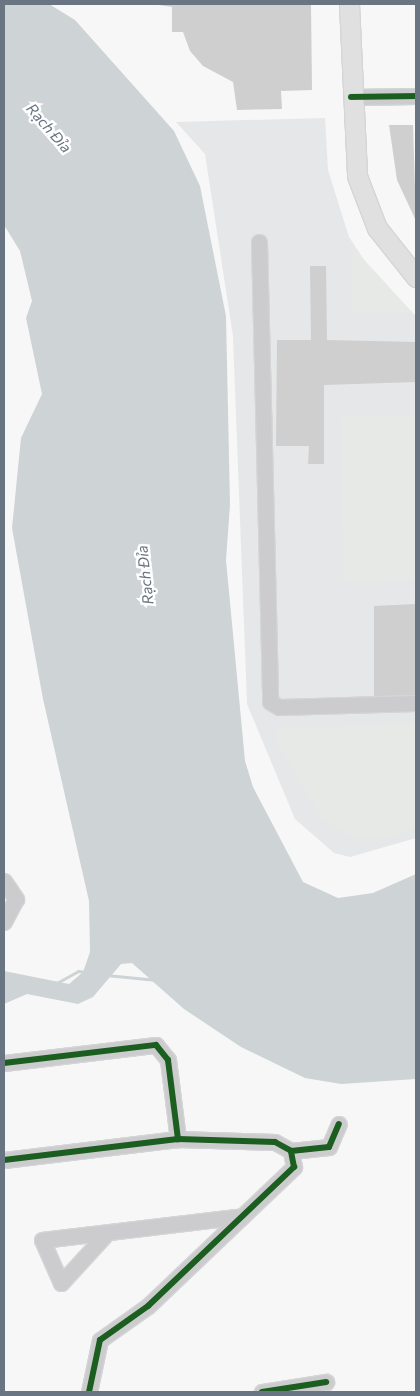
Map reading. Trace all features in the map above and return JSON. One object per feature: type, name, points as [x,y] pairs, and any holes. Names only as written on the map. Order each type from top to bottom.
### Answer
[{"type":"main road","points":[[349,4],[351,97],[359,183],[377,228],[409,262],[416,276]]},
{"type":"street","points":[[351,97],[416,96]]},
{"type":"street","points":[[259,242],[270,702],[279,707],[416,703]]},
{"type":"street","points":[[4,882],[16,899],[4,922]]},
{"type":"street","points":[[4,1063],[156,1045],[168,1060],[178,1139]]},
{"type":"street","points":[[4,1160],[178,1139],[275,1142],[291,1151],[329,1148],[339,1124]]},
{"type":"street","points":[[93,1390],[100,1340],[148,1306],[294,1167],[291,1151]]},
{"type":"street","points":[[107,1233],[243,1216]]},
{"type":"street","points":[[262,1392],[326,1382]]},
{"type":"shaded area","points":[[325,118],[328,170],[349,237],[374,275],[416,316],[416,838],[350,857],[334,853],[295,819],[247,704],[233,336],[205,154],[176,122]]},
{"type":"shaded area","points":[[350,251],[356,251],[412,312],[352,313]]},
{"type":"shaded area","points":[[416,415],[416,580],[343,581],[341,416]]},
{"type":"shaded area","points":[[416,724],[416,828],[383,839],[352,837],[322,818],[277,743],[277,728]]},
{"type":"water","name":"Rạch Đỉa","points":[[4,4],[49,4],[75,20],[174,131],[200,186],[226,316],[230,505],[226,560],[245,761],[253,787],[303,882],[338,898],[373,893],[416,874],[416,1079],[341,1084],[305,1078],[241,1047],[184,1009],[132,963],[121,964],[93,997],[78,1004],[27,994],[4,1004],[4,971],[69,984],[83,972],[90,952],[89,901],[43,699],[12,528],[21,438],[42,394],[26,318],[32,301],[20,251],[4,225]]},
{"type":"building","points":[[152,4],[311,4],[312,90],[281,91],[282,109],[237,110],[233,82],[203,66],[190,51],[183,32],[172,32],[172,7]]},
{"type":"building","points":[[389,125],[413,125],[416,221],[397,180]]},
{"type":"building","points":[[310,266],[326,266],[327,340],[416,342],[416,382],[324,385],[324,464],[308,464],[309,446],[276,446],[277,340],[311,340]]},
{"type":"building","points":[[416,604],[416,696],[374,697],[374,606]]},
{"type":"waterway","points":[[53,985],[78,971],[86,972]]},
{"type":"waterway","points":[[106,975],[157,980]]},
{"type":"cycle path","points":[[351,97],[416,96]]},
{"type":"cycle path","points":[[4,1063],[156,1045],[168,1060],[178,1139]]},
{"type":"cycle path","points":[[4,1160],[178,1139],[275,1142],[291,1151],[329,1147],[339,1124]]},
{"type":"cycle path","points":[[89,1392],[100,1340],[148,1306],[294,1167],[291,1151]]},
{"type":"cycle path","points":[[262,1392],[326,1382]]}]
